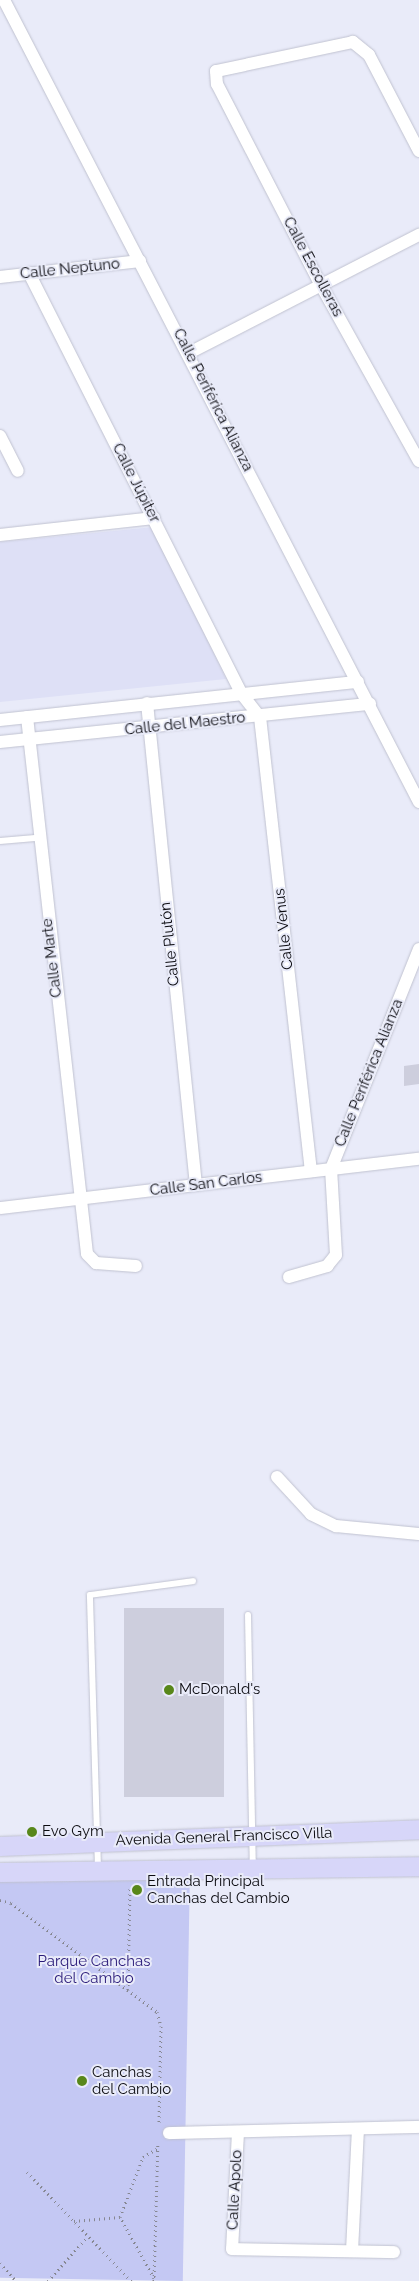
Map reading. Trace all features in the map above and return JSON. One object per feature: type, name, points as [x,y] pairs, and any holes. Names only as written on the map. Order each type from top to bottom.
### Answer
[{"type":"main road","name":"Avenida General Francisco Villa","points":[[0,1846],[419,1830]]},
{"type":"main road","name":"Avenida General Francisco Villa","points":[[0,1872],[98,1868],[253,1870],[419,1866]]},
{"type":"street","name":"Calle Periférica Alianza","points":[[4,0],[370,704],[419,802]]},
{"type":"street","name":"Calle Escolleras","points":[[419,151],[360,45],[346,42],[216,71],[217,84],[322,287],[419,461]]},
{"type":"street","points":[[188,353],[322,287],[419,235]]},
{"type":"street","name":"Calle Neptuno","points":[[0,277],[140,261]]},
{"type":"street","name":"Calle Júpiter","points":[[29,274],[242,693]]},
{"type":"street","points":[[0,436],[18,471]]},
{"type":"street","points":[[0,535],[154,518]]},
{"type":"street","name":"Calle del Maestro","points":[[0,720],[358,682]]},
{"type":"street","points":[[242,693],[260,717]]},
{"type":"street","name":"Calle Plutón","points":[[147,703],[147,728],[196,1185]]},
{"type":"street","name":"Calle del Maestro","points":[[0,742],[260,717],[370,704]]},
{"type":"street","name":"Calle Marte","points":[[27,717],[27,739],[38,838],[81,1198]]},
{"type":"street","name":"Calle Venus","points":[[260,717],[312,1171]]},
{"type":"street","name":"Calle Periférica Alianza","points":[[330,1169],[419,949]]},
{"type":"street","name":"Calle San Carlos","points":[[0,1208],[419,1159]]},
{"type":"street","points":[[289,1277],[327,1266],[336,1255],[330,1169]]},
{"type":"street","points":[[81,1198],[87,1254],[96,1263],[136,1266]]},
{"type":"street","points":[[277,1477],[311,1514],[336,1526],[419,1534]]},
{"type":"street","name":"Calle Apolo","points":[[394,2252],[232,2249],[238,2132],[419,2127]]},
{"type":"street","points":[[352,2252],[358,2128]]},
{"type":"street","points":[[169,2133],[238,2132]]},
{"type":"lane","points":[[0,841],[38,838]]},
{"type":"lane","points":[[98,1868],[100,1842],[90,1594],[193,1581]]},
{"type":"lane","points":[[248,1615],[253,1870]]},
{"type":"path","points":[[128,1990],[131,1868]]},
{"type":"path","points":[[0,1900],[11,1902],[128,1990],[161,2018],[154,2281]]},
{"type":"path","points":[[154,2281],[120,2217],[143,2157],[158,2148]]},
{"type":"path","points":[[27,2172],[131,2281]]},
{"type":"path","points":[[74,2221],[120,2217]]},
{"type":"path","points":[[48,2281],[88,2236]]},
{"type":"path","points":[[0,2263],[15,2280]]},
{"type":"shaded area","points":[[154,527],[226,679],[0,702],[0,542]]},
{"type":"green space","name":"Canchas del Cambio","points":[[0,1865],[190,1868],[183,2281],[0,2278]]},
{"type":"building","points":[[419,1064],[419,1084],[404,1086],[404,1066]]},
{"type":"building","points":[[124,1608],[224,1608],[224,1797],[124,1797]]},
{"type":"place","name":"McDonald's","points":[[169,1690]]},
{"type":"place","name":"Evo Gym","points":[[32,1832]]},
{"type":"place","name":"Entrada Principal Canchas del Cambio","points":[[137,1890]]},
{"type":"place","name":"Canchas del Cambio","points":[[82,2081]]},
{"type":"park label","name":"Parque Canchas del Cambio","points":[[94,1970]]}]
